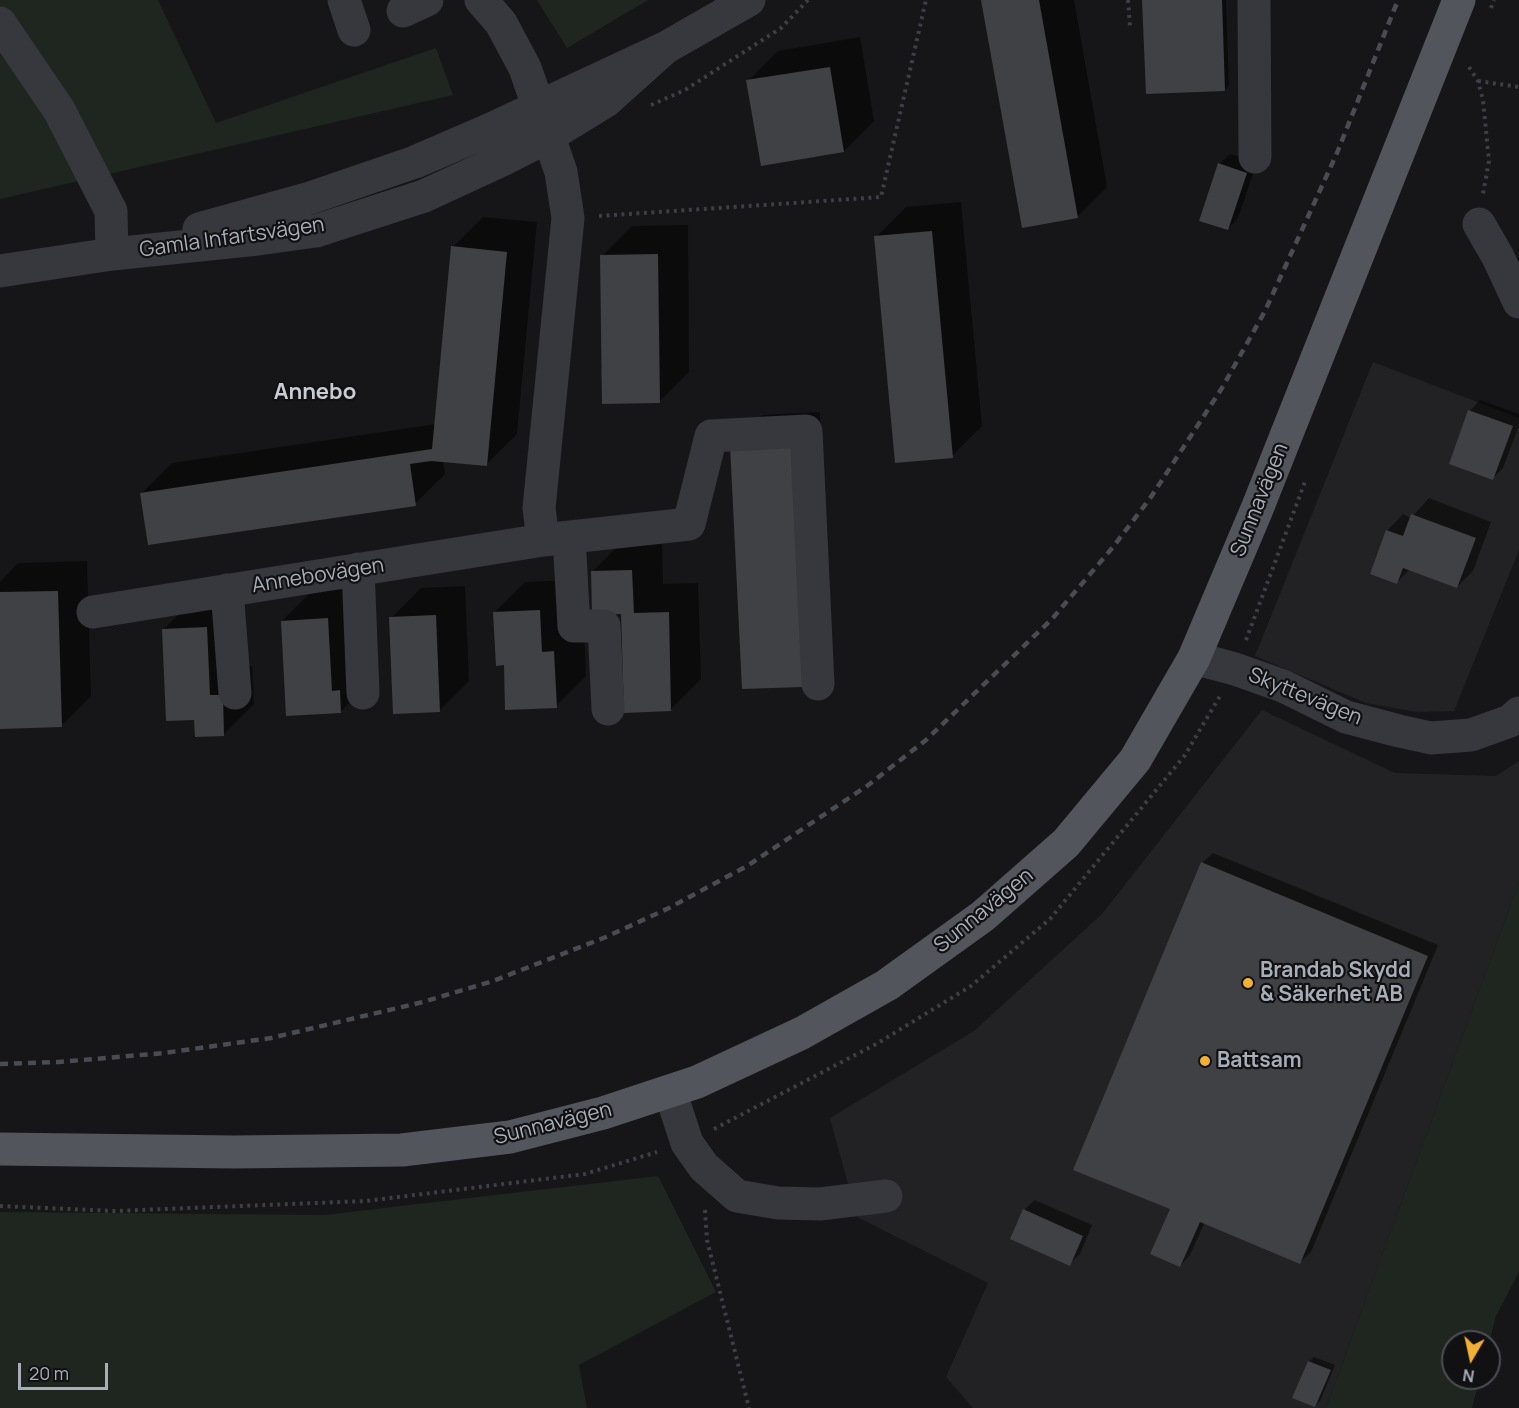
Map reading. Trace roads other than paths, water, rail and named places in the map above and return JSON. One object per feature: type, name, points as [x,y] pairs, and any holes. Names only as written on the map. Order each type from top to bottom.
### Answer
[{"type":"main road","name":"Sunnavägen","points":[[0,1149],[234,1152],[402,1150],[510,1137],[603,1113],[697,1082],[812,1028],[887,985],[983,916],[1066,843],[1135,760],[1194,658],[1257,509],[1459,0]]},
{"type":"street","points":[[344,0],[354,30]]},
{"type":"street","points":[[481,0],[501,23],[525,68],[561,172],[568,218],[539,508],[556,538],[574,626],[604,626],[608,709]]},
{"type":"street","name":"Gamla Infartsvägen","points":[[0,271],[112,254],[307,199],[544,121],[749,0]]},
{"type":"street","points":[[1254,0],[1255,157]]},
{"type":"street","points":[[0,23],[59,110],[111,211],[112,254]]},
{"type":"street","points":[[1479,224],[1498,257],[1519,302]]},
{"type":"street","name":"Annebovägen","points":[[93,612],[556,538],[689,524],[711,436],[806,431],[818,684]]},
{"type":"street","points":[[358,569],[363,693]]},
{"type":"street","points":[[227,590],[235,693]]},
{"type":"street","name":"Skyttevägen","points":[[1194,658],[1235,669],[1283,686],[1346,717],[1431,738],[1471,735],[1510,721],[1519,713]]},
{"type":"street","points":[[670,1091],[695,1155],[738,1196],[778,1203],[820,1204],[886,1196]]},
{"type":"railway","points":[[0,1064],[59,1062],[164,1053],[271,1038],[423,1002],[493,981],[606,937],[669,908],[747,866],[867,786],[926,740],[1052,619],[1113,547],[1151,497],[1222,388],[1265,311],[1337,153],[1398,0]]},
{"type":"place","name":"Brandab Skydd & Säkerhet AB","points":[[1248,983]]},
{"type":"place","name":"Battsam","points":[[1205,1061]]},
{"type":"district","name":"Annebo","points":[[315,393]]}]
